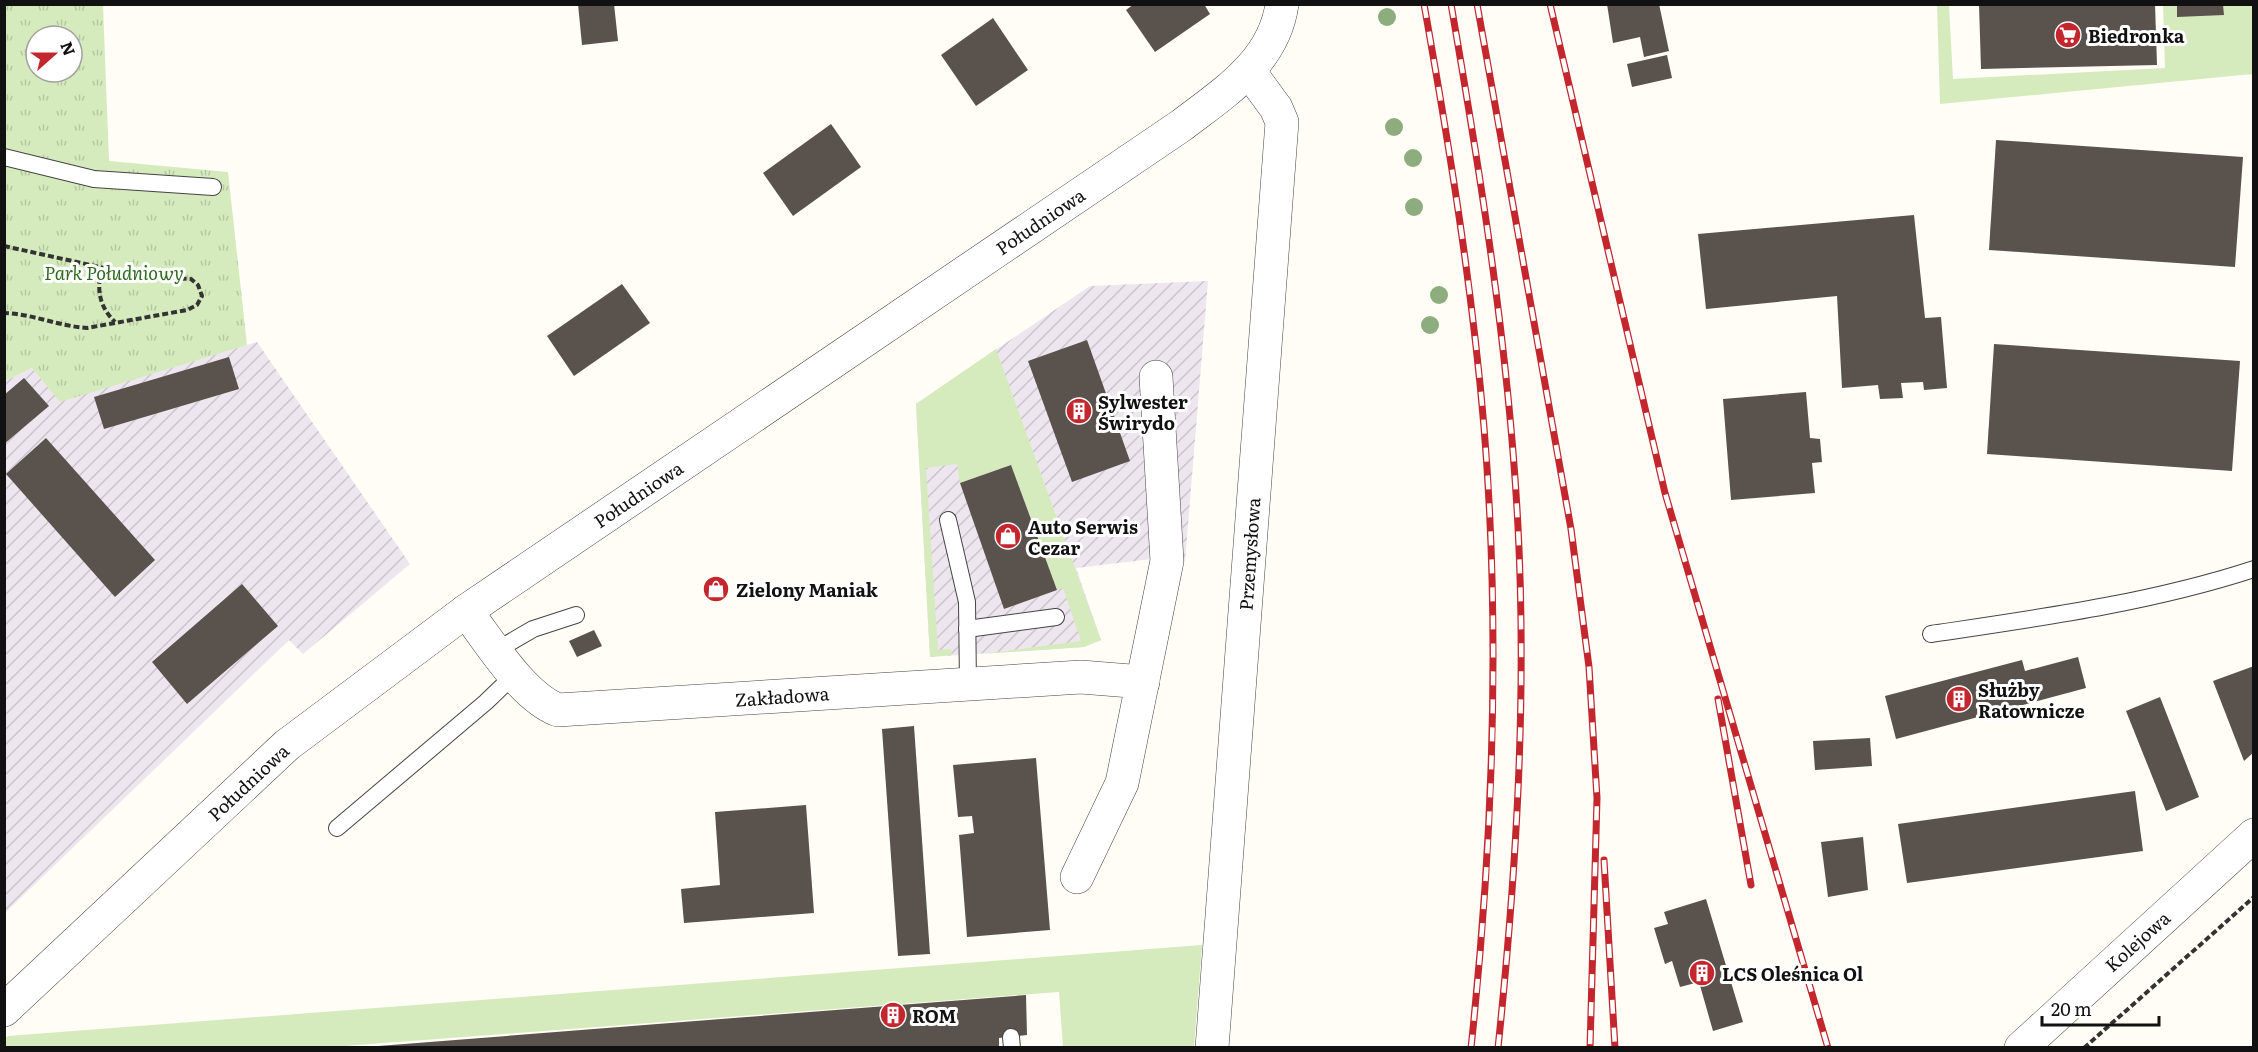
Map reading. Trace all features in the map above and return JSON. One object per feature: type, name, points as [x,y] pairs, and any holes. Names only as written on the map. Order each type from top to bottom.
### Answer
[{"type":"street","name":"Południowa","points":[[4,1010],[287,745],[466,610],[1172,132],[1248,71],[1263,56],[1273,37],[1282,4]]},
{"type":"street","name":"Przemysłowa","points":[[1212,1047],[1282,122],[1276,108],[1248,71]]},
{"type":"street","points":[[1077,877],[1122,783],[1167,561],[1156,377]]},
{"type":"street","name":"Zakładowa","points":[[466,610],[506,662],[544,704],[558,710],[1081,677],[1143,682]]},
{"type":"street","name":"Kolejowa","points":[[2021,1047],[2253,835]]},
{"type":"lane","points":[[4,157],[94,178],[213,187]]},
{"type":"lane","points":[[948,520],[967,602],[968,685]]},
{"type":"lane","points":[[1931,634],[2057,615],[2212,583],[2253,569]]},
{"type":"lane","points":[[337,828],[486,702],[506,662],[533,629],[576,615]]},
{"type":"lane","points":[[967,629],[1056,617]]},
{"type":"path","points":[[4,246],[145,277],[191,279],[198,285],[202,296],[197,305],[187,310],[87,328],[72,327],[24,313],[4,313]]},
{"type":"path","points":[[101,269],[99,298],[105,312],[116,323]]},
{"type":"path","points":[[2084,1047],[2253,897]]},
{"type":"shaded area","points":[[1208,281],[1185,562],[1152,559],[1076,568],[1101,640],[1084,647],[930,657],[916,404],[1090,286]]},
{"type":"shaded area","points":[[257,342],[410,564],[303,654],[289,640],[5,913],[5,381],[32,368],[60,401]]},
{"type":"green space","points":[[2163,4],[2177,5],[2177,16],[2224,14],[2223,5],[2252,5],[2253,74],[1940,104],[1937,5],[1949,5],[1953,79],[2165,68]]},
{"type":"green space","name":"Park Południowy","points":[[5,5],[103,5],[109,161],[228,172],[247,345],[60,402],[32,368],[5,381]]},
{"type":"green space","points":[[996,349],[1101,640],[1084,647],[982,654],[1081,641],[1063,588],[1057,590],[1010,465],[960,483],[957,464],[926,468],[938,650],[951,649],[952,655],[930,657],[916,404]]},
{"type":"green space","points":[[1202,945],[1194,1047],[1063,1047],[1059,992],[331,1047],[5,1048],[4,1039],[8,1036]]},
{"type":"building","points":[[578,4],[614,4],[618,41],[582,45]]},
{"type":"building","points":[[1134,4],[1204,4],[1210,14],[1155,52],[1126,10]]},
{"type":"building","points":[[1607,4],[1659,4],[1669,51],[1644,57],[1640,37],[1613,43]]},
{"type":"building","name":"Biedronka","points":[[1979,4],[2155,4],[2157,65],[1981,69]]},
{"type":"building","points":[[2177,4],[2223,4],[2224,15],[2177,17]]},
{"type":"building","points":[[993,18],[1028,70],[976,106],[941,55]]},
{"type":"building","points":[[1667,55],[1672,78],[1632,87],[1627,64]]},
{"type":"building","points":[[831,124],[861,167],[793,216],[763,173]]},
{"type":"building","points":[[1996,140],[2243,157],[2235,267],[1989,250]]},
{"type":"building","points":[[1914,215],[1925,318],[1941,317],[1947,388],[1924,390],[1923,382],[1901,383],[1903,398],[1880,399],[1878,385],[1842,388],[1837,296],[1706,309],[1698,234]]},
{"type":"building","points":[[622,284],[650,323],[574,376],[547,336]]},
{"type":"building","name":"Sylwester Świrydo","points":[[1087,340],[1130,461],[1072,482],[1028,361]]},
{"type":"building","points":[[1994,344],[2240,361],[2232,471],[1987,454]]},
{"type":"building","points":[[229,357],[239,389],[104,429],[94,397]]},
{"type":"building","points":[[24,378],[49,406],[4,444],[4,395]]},
{"type":"building","points":[[1806,392],[1810,438],[1820,439],[1822,462],[1812,463],[1815,493],[1731,500],[1723,399]]},
{"type":"building","points":[[46,438],[155,560],[115,597],[6,474]]},
{"type":"building","name":"Auto Serwis Cezar","points":[[1011,465],[1057,590],[1004,609],[960,483]]},
{"type":"building","points":[[242,584],[278,626],[187,704],[152,662]]},
{"type":"building","points":[[594,630],[602,646],[577,657],[569,641]]},
{"type":"building","name":"Służby Ratownicze","points":[[2078,657],[2086,688],[1896,739],[1885,696],[2022,660],[2025,671]]},
{"type":"building","points":[[2254,666],[2254,752],[2244,761],[2213,681]]},
{"type":"building","points":[[2160,697],[2199,797],[2166,811],[2126,711]]},
{"type":"building","points":[[914,726],[930,954],[898,956],[882,729]]},
{"type":"building","points":[[1870,738],[1872,766],[1815,770],[1813,741]]},
{"type":"building","points":[[1036,758],[1050,930],[967,937],[959,835],[974,833],[972,816],[958,817],[953,765]]},
{"type":"building","points":[[2135,791],[2143,851],[1907,883],[1898,824]]},
{"type":"building","points":[[806,805],[814,913],[684,923],[681,889],[720,885],[715,812]]},
{"type":"building","points":[[1863,837],[1868,890],[1828,897],[1821,842]]},
{"type":"building","name":"LCS Oleśnica Ol","points":[[1706,899],[1743,1022],[1713,1031],[1699,982],[1680,987],[1672,961],[1665,964],[1654,928],[1668,924],[1664,912]]},
{"type":"building","name":"ROM","points":[[1026,995],[1027,1035],[999,1038],[999,1048],[353,1048]]},
{"type":"railway","points":[[1424,4],[1451,162],[1466,268],[1479,374],[1489,505],[1492,582],[1492,738],[1485,893],[1471,1048]]},
{"type":"railway","points":[[1451,4],[1473,134],[1501,330],[1518,527],[1521,657],[1518,788],[1515,853],[1498,1048]]},
{"type":"railway","points":[[1477,4],[1571,529],[1589,667],[1597,798],[1590,1048]]},
{"type":"railway","points":[[1550,4],[1665,493],[1828,1048]]},
{"type":"railway","points":[[1718,699],[1751,885]]},
{"type":"railway","points":[[1604,860],[1615,1048]]},
{"type":"place","name":"Biedronka","points":[[2068,35]]},
{"type":"place","name":"Sylwester Świrydo","points":[[1079,411]]},
{"type":"place","name":"Auto Serwis Cezar","points":[[1008,536]]},
{"type":"place","name":"Zielony Maniak","points":[[716,589]]},
{"type":"place","name":"Służby Ratownicze","points":[[1959,699]]},
{"type":"place","name":"LCS Oleśnica Ol","points":[[1702,973]]},
{"type":"place","name":"ROM","points":[[893,1015]]}]
